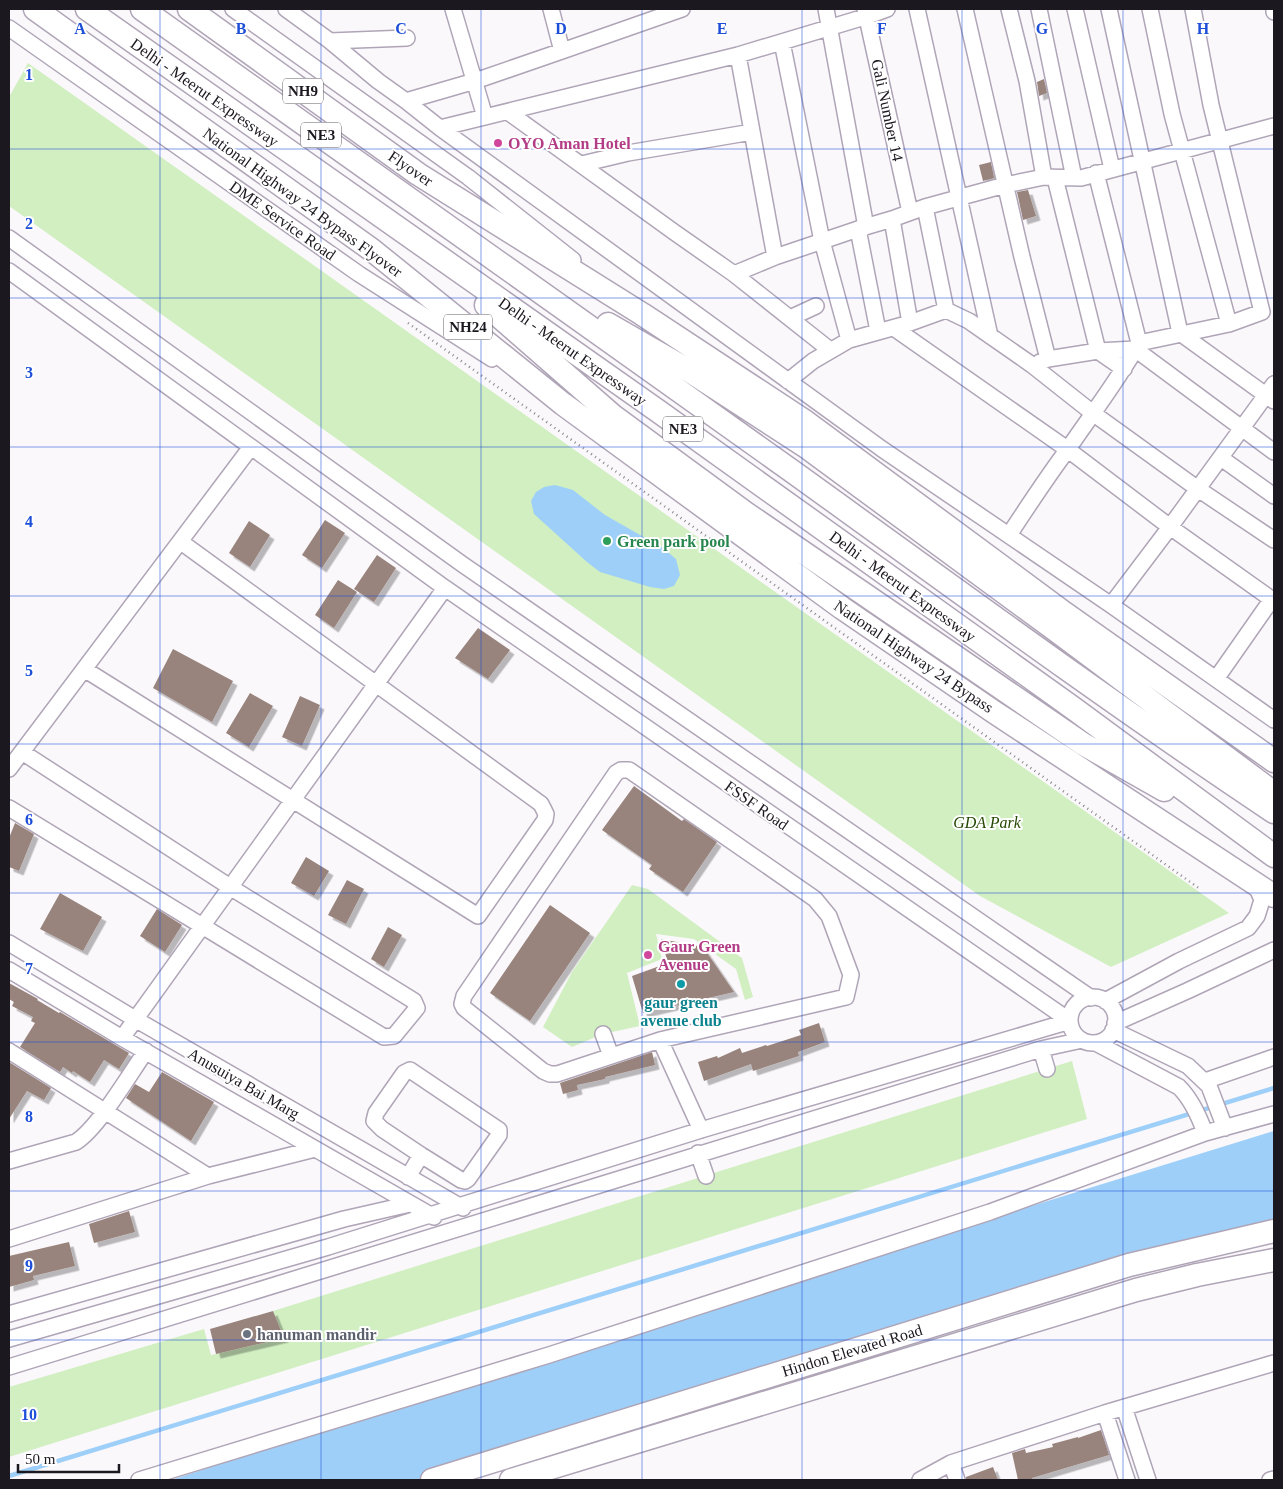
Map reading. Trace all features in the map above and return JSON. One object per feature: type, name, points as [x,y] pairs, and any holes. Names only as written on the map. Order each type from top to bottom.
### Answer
[{"type":"highway","name":"National Highway 24 Bypass Flyover","points":[[35,9],[372,250],[563,404]]},
{"type":"highway","name":"Delhi - Meerut Expressway","points":[[87,9],[658,411],[1057,696],[1266,850]]},
{"type":"highway","name":"Delhi - Meerut Expressway","points":[[142,9],[499,262],[1030,643],[1274,812]]},
{"type":"highway","name":"Flyover","points":[[189,9],[418,174],[642,314],[806,422],[921,520]]},
{"type":"highway","points":[[395,226],[612,415],[746,514],[1083,744],[1266,850]]},
{"type":"highway","points":[[499,262],[688,370],[921,520],[1063,612],[1274,761]]},
{"type":"highway","name":"National Highway 24 Bypass","points":[[563,404],[859,619],[994,712],[1274,896]]},
{"type":"highway","points":[[921,520],[1054,629],[1274,793]]},
{"type":"highway","points":[[859,619],[874,602]]},
{"type":"highway","name":"Hindon Elevated Road","points":[[432,1480],[1129,1265],[1274,1231]]},
{"type":"highway","name":"Hindon Elevated Road","points":[[511,1480],[1136,1290],[1197,1275],[1274,1260]]},
{"type":"street","points":[[233,9],[468,178],[642,314]]},
{"type":"street","points":[[286,9],[330,41],[378,82],[440,128],[882,449],[1111,605],[1274,720]]},
{"type":"street","points":[[453,9],[485,117]]},
{"type":"street","points":[[551,9],[562,51]]},
{"type":"street","points":[[406,101],[562,51],[650,14],[682,9]]},
{"type":"street","points":[[826,9],[878,331]]},
{"type":"street","points":[[440,128],[738,55],[829,28],[866,13],[887,9]]},
{"type":"street","points":[[917,9],[990,336]]},
{"type":"street","points":[[965,9],[1005,185],[1048,359]]},
{"type":"street","points":[[1010,9],[1050,177],[1098,351],[1124,369]]},
{"type":"street","points":[[1039,9],[1074,178]]},
{"type":"street","points":[[1074,9],[1112,169]]},
{"type":"street","points":[[1108,9],[1180,333],[1271,393],[1242,428],[1111,605]]},
{"type":"street","points":[[1150,9],[1172,114],[1229,324]]},
{"type":"street","points":[[1032,365],[1048,359],[1137,346],[1180,333],[1229,324],[1268,311],[1211,106],[1193,9]]},
{"type":"street","name":"Gali Number 14","points":[[866,13],[910,212]]},
{"type":"street","name":"DME Service Road","points":[[9,28],[359,274],[563,404]]},
{"type":"street","points":[[330,41],[407,38]]},
{"type":"street","points":[[782,42],[822,240],[849,340]]},
{"type":"street","points":[[738,55],[775,257]]},
{"type":"street","points":[[508,112],[734,274],[830,350]]},
{"type":"street","points":[[734,274],[822,240],[959,197],[1005,185],[1050,177],[1074,178],[1096,174],[1274,126]]},
{"type":"street","points":[[582,164],[752,132]]},
{"type":"street","points":[[1096,174],[1137,346],[1274,452]]},
{"type":"street","points":[[925,207],[946,310]]},
{"type":"street","points":[[892,219],[910,323]]},
{"type":"street","points":[[9,238],[462,564],[1098,999],[1112,1009],[1115,1016],[1114,1026],[1109,1036],[1041,1049],[481,1219],[9,1367]]},
{"type":"street","name":"FSSF Road","points":[[9,271],[445,588],[1070,1022]]},
{"type":"street","points":[[790,318],[816,306]]},
{"type":"street","points":[[788,380],[830,350],[849,340],[894,328],[946,310],[969,320],[1032,365],[1094,414],[1198,489],[1274,540]]},
{"type":"street","points":[[894,328],[1067,449],[1170,527],[1273,600],[1216,679]]},
{"type":"street","points":[[1009,535],[1067,449],[1094,414],[1137,346]]},
{"type":"street","points":[[9,770],[251,447]]},
{"type":"street","points":[[1221,458],[1274,496]]},
{"type":"street","points":[[84,669],[478,916],[545,820],[546,814],[542,804],[180,542]]},
{"type":"street","points":[[122,1038],[445,588]]},
{"type":"street","points":[[9,808],[384,1037],[394,1036],[417,1008],[414,1001],[230,887],[22,752]]},
{"type":"street","points":[[621,770],[629,770],[815,899],[830,916],[851,975],[846,997],[660,1040],[557,1074],[550,1074],[543,1071],[464,1008],[462,1004],[464,996],[537,888],[616,773],[621,770]]},
{"type":"street","points":[[1203,1128],[1186,1095],[1178,1087],[1076,1036],[1070,1022],[1074,1007],[1079,1001],[1098,999],[1248,928],[1257,916],[1262,900],[1255,882]]},
{"type":"street","name":"Anusuiya Bai Marg","points":[[9,943],[135,1019],[481,1219]]},
{"type":"street","points":[[1114,1026],[1274,950]]},
{"type":"street","name":"Anusuiya Bai Marg","points":[[9,970],[122,1038],[452,1228]]},
{"type":"street","points":[[9,1339],[328,1247],[701,1130],[1070,1022]]},
{"type":"street","points":[[1114,1026],[1188,1066],[1207,1084],[1222,1121]]},
{"type":"street","points":[[603,1034],[611,1056]]},
{"type":"street","points":[[660,1040],[701,1130]]},
{"type":"street","points":[[1041,1049],[1047,1069]]},
{"type":"street","points":[[9,1051],[208,1176]]},
{"type":"street","points":[[13,1156],[76,1142],[88,1133],[146,1051]]},
{"type":"street","points":[[1207,1084],[1274,1057]]},
{"type":"street","points":[[410,1070],[500,1130],[499,1135],[465,1181],[421,1155],[382,1129],[374,1121],[376,1113],[404,1073],[410,1070]]},
{"type":"street","points":[[138,1480],[549,1355],[990,1212],[1222,1121],[1274,1114]]},
{"type":"street","points":[[9,1239],[208,1176],[315,1149]]},
{"type":"street","points":[[698,1153],[706,1176]]},
{"type":"street","points":[[408,1177],[421,1155]]},
{"type":"street","points":[[9,1314],[344,1218],[410,1204]]},
{"type":"street","points":[[920,1480],[951,1463],[1124,1407],[1274,1363]]},
{"type":"street","points":[[1124,1407],[1148,1480]]},
{"type":"street","points":[[1105,1413],[1127,1480]]},
{"type":"street","points":[[951,1463],[957,1480]]},
{"type":"street","points":[[1270,1480],[1274,1479]]},
{"type":"path","points":[[406,322],[1200,889]]},
{"type":"green space","name":"GDA Park","points":[[28,63],[1229,913],[1111,967],[980,896],[9,206],[9,97]]},
{"type":"green space","points":[[632,885],[648,889],[742,958],[753,997],[745,1000],[736,969],[694,939],[656,934],[662,959],[627,973],[640,1026],[603,1034],[572,1047],[543,1027],[572,972]]},
{"type":"green space","points":[[1072,1061],[1087,1119],[9,1457],[9,1387],[204,1329],[211,1355],[284,1338],[273,1311]]},
{"type":"water","name":"Green park pool","points":[[555,485],[573,490],[605,515],[663,548],[676,559],[680,575],[674,586],[664,589],[650,587],[600,572],[587,562],[534,514],[531,501],[536,492],[544,487]]},
{"type":"water","points":[[1274,1131],[1274,1225],[461,1480],[171,1480],[756,1291]]},
{"type":"building","points":[[1044,79],[1047,93],[1039,96],[1037,82]]},
{"type":"building","points":[[991,162],[994,178],[983,181],[979,165]]},
{"type":"building","points":[[1028,190],[1036,216],[1023,220],[1017,192]]},
{"type":"building","points":[[325,520],[345,533],[322,568],[302,555]]},
{"type":"building","points":[[249,521],[270,535],[250,567],[229,553]]},
{"type":"building","points":[[377,555],[396,568],[374,602],[354,589]]},
{"type":"building","points":[[338,580],[357,592],[334,628],[315,615]]},
{"type":"building","points":[[478,628],[510,650],[488,679],[455,658]]},
{"type":"building","points":[[173,649],[233,681],[212,722],[153,688]]},
{"type":"building","points":[[250,693],[273,706],[249,747],[226,733]]},
{"type":"building","points":[[300,696],[320,705],[302,746],[282,737]]},
{"type":"building","points":[[634,786],[682,821],[684,819],[717,842],[683,892],[649,869],[652,865],[602,830]]},
{"type":"building","points":[[15,823],[34,834],[19,871],[9,867],[9,838]]},
{"type":"building","points":[[306,857],[329,871],[314,896],[291,883]]},
{"type":"building","points":[[347,880],[364,889],[346,924],[328,915]]},
{"type":"building","points":[[60,893],[102,917],[83,951],[40,929]]},
{"type":"building","points":[[550,905],[590,933],[530,1021],[490,993]]},
{"type":"building","points":[[157,909],[182,925],[165,952],[140,936]]},
{"type":"building","points":[[388,927],[402,935],[384,967],[371,959]]},
{"type":"building","name":"gaur green avenue club","points":[[661,939],[703,947],[734,992],[643,1013],[632,976],[668,963]]},
{"type":"building","points":[[9,983],[129,1053],[119,1069],[104,1060],[90,1082],[63,1067],[60,1072],[20,1047],[35,1023],[31,1021],[33,1017],[12,1006],[14,1002],[9,999]]},
{"type":"building","points":[[819,1023],[825,1042],[798,1052],[799,1056],[753,1071],[751,1064],[704,1081],[698,1062],[717,1056],[718,1058],[740,1048],[742,1053],[767,1046],[801,1035],[799,1030]]},
{"type":"building","points":[[652,1052],[655,1065],[577,1085],[578,1090],[563,1094],[560,1083]]},
{"type":"building","points":[[9,1062],[51,1088],[44,1100],[27,1091],[9,1119]]},
{"type":"building","points":[[162,1072],[214,1102],[191,1141],[126,1098],[135,1084],[149,1092]]},
{"type":"building","points":[[129,1211],[135,1232],[94,1243],[89,1224]]},
{"type":"building","points":[[69,1242],[75,1266],[33,1276],[34,1280],[9,1287],[9,1256]]},
{"type":"building","name":"hanuman mandir","points":[[273,1311],[284,1338],[216,1354],[210,1329]]},
{"type":"building","points":[[1101,1430],[1109,1455],[1032,1478],[1033,1480],[1018,1480],[1012,1453],[1025,1449],[1026,1453],[1053,1447],[1052,1444]]},
{"type":"building","points":[[993,1467],[998,1480],[966,1480],[966,1477]]},
{"type":"waterway","points":[[9,1476],[1274,1088]]},
{"type":"place","name":"OYO Aman Hotel","points":[[498,143]]},
{"type":"place","name":"Green park pool","points":[[607,541]]},
{"type":"place","name":"Gaur Green Avenue","points":[[648,955]]},
{"type":"place","name":"gaur green avenue club","points":[[681,984]]},
{"type":"place","name":"hanuman mandir","points":[[247,1334]]}]
